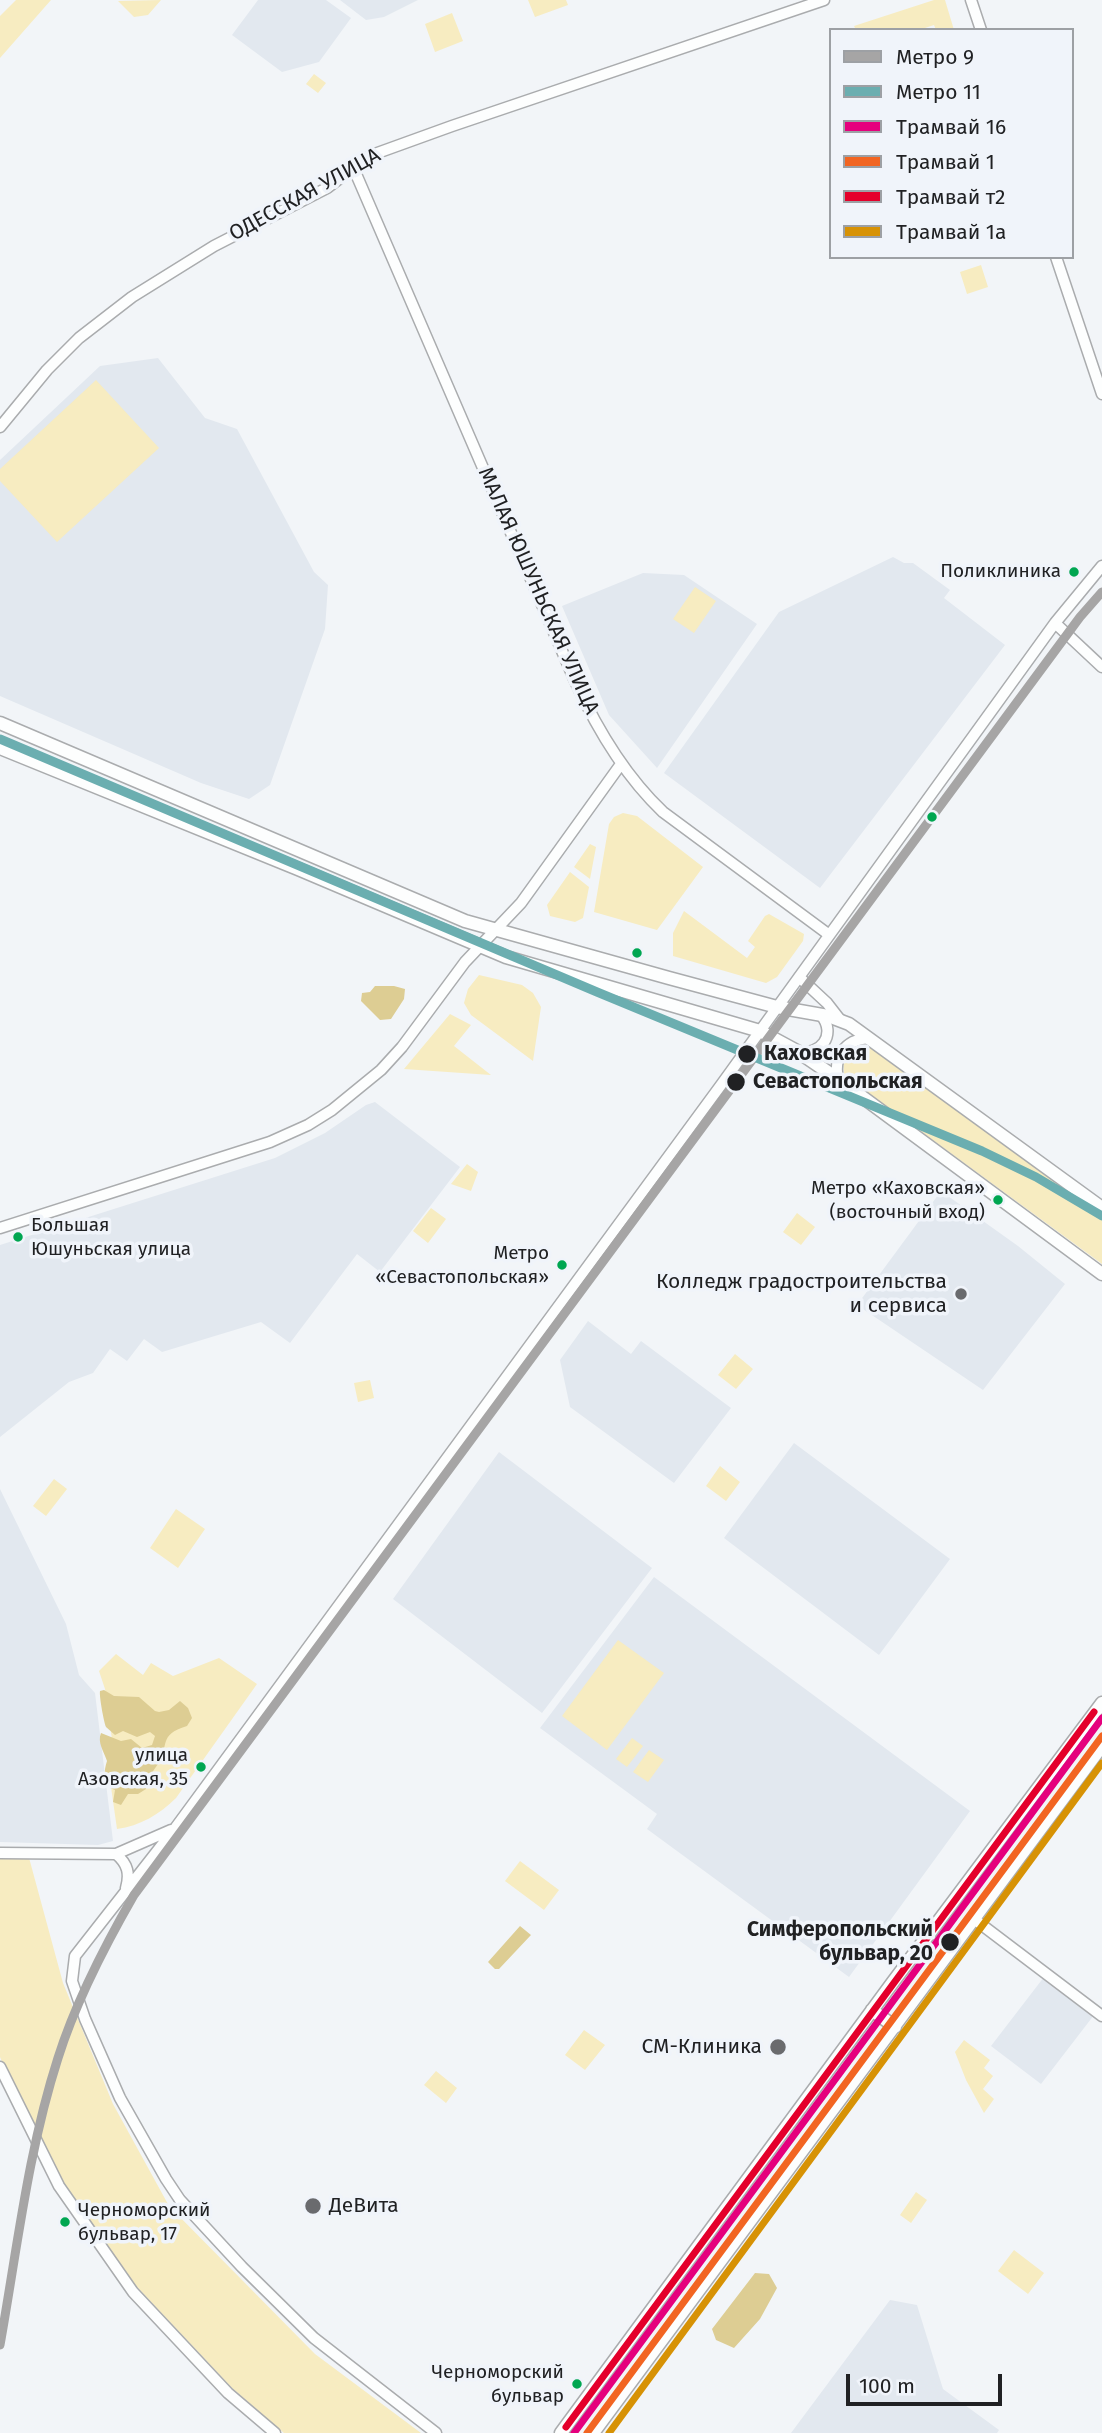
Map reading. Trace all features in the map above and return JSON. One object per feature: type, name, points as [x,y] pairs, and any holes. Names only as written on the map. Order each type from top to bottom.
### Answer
[{"type":"main road","points":[[0,723],[465,921],[778,1007],[841,1021],[1102,1208]]},
{"type":"main road","points":[[0,748],[298,869],[480,947],[540,968],[760,1031],[797,1051],[838,1079],[1102,1274]]},
{"type":"main road","points":[[561,2433],[1102,1703]]},
{"type":"main road","points":[[593,2433],[1102,1746]]},
{"type":"main road","points":[[872,2010],[895,2027]]},
{"type":"street","name":"ОДЕССКАЯ УЛИЦА","points":[[0,427],[47,369],[79,338],[132,297],[214,246],[327,188],[369,156],[824,0]]},
{"type":"street","points":[[971,0],[980,28]]},
{"type":"street","name":"МАЛАЯ ЮШУНЬСКАЯ УЛИЦА","points":[[354,167],[590,714],[621,764],[652,802],[675,823],[828,934]]},
{"type":"street","points":[[1057,259],[1102,394]]},
{"type":"street","points":[[436,2433],[314,2338],[242,2267],[180,2200],[120,2098],[79,2006],[72,1981],[75,1956],[176,1827],[778,1007],[828,934],[1055,623],[1102,566]]},
{"type":"street","points":[[1055,623],[1102,667]]},
{"type":"street","points":[[0,1228],[270,1142],[308,1125],[350,1098],[402,1047],[465,962],[521,903],[621,764]]},
{"type":"street","points":[[799,977],[827,1003],[841,1021]]},
{"type":"street","points":[[797,1051],[815,1051],[825,1043],[828,1031],[821,1015]]},
{"type":"street","points":[[838,1079],[837,1064],[842,1051],[854,1041],[868,1038]]},
{"type":"street","points":[[0,1853],[116,1854],[176,1827]]},
{"type":"street","points":[[116,1854],[124,1860],[127,1869],[129,1878],[125,1891]]},
{"type":"street","points":[[974,1919],[1102,2016]]},
{"type":"street","points":[[0,2067],[59,2186],[133,2292],[228,2393],[275,2433]]},
{"type":"shaded area","points":[[16,0],[51,0],[0,58],[0,16]]},
{"type":"shaded area","points":[[161,0],[148,15],[134,17],[118,1]]},
{"type":"shaded area","points":[[258,0],[326,0],[351,18],[319,62],[282,72],[232,35]]},
{"type":"shaded area","points":[[340,0],[418,0],[384,17],[366,20]]},
{"type":"shaded area","points":[[528,0],[566,0],[568,5],[535,17]]},
{"type":"shaded area","points":[[934,0],[945,0],[953,28],[935,28],[934,25],[925,28],[854,26]]},
{"type":"shaded area","points":[[452,13],[463,41],[435,52],[425,24]]},
{"type":"shaded area","points":[[314,74],[326,83],[318,93],[306,84]]},
{"type":"shaded area","points":[[981,265],[988,287],[967,294],[960,272]]},
{"type":"shaded area","points":[[158,358],[205,418],[237,429],[314,572],[328,585],[325,629],[270,785],[249,799],[201,783],[0,696],[0,460],[100,366]]},
{"type":"shaded area","points":[[96,380],[159,448],[57,542],[0,481],[0,469]]},
{"type":"shaded area","points":[[893,557],[904,563],[913,563],[950,590],[944,598],[1005,645],[820,888],[664,773],[779,612]]},
{"type":"shaded area","points":[[643,573],[684,575],[757,624],[657,768],[609,715],[562,606]]},
{"type":"shaded area","points":[[695,587],[716,601],[694,633],[673,619]]},
{"type":"shaded area","points":[[623,813],[637,816],[703,867],[657,930],[594,912],[609,824],[614,817]]},
{"type":"shaded area","points":[[590,844],[596,847],[590,879],[574,867]]},
{"type":"shaded area","points":[[570,872],[589,887],[583,918],[575,922],[550,916],[547,905]]},
{"type":"shaded area","points":[[684,911],[747,958],[755,947],[748,941],[769,914],[804,934],[803,941],[777,977],[766,983],[673,956],[673,933]]},
{"type":"shaded area","points":[[479,975],[522,985],[533,993],[541,1007],[533,1061],[471,1015],[464,1003],[468,989]]},
{"type":"shaded area","points":[[375,986],[405,989],[404,999],[391,1019],[380,1020],[361,1001],[362,993],[370,992]]},
{"type":"shaded area","points":[[450,1014],[471,1025],[454,1046],[491,1075],[404,1069]]},
{"type":"shaded area","points":[[868,1041],[1102,1214],[1102,1264],[844,1075],[843,1059],[853,1045]]},
{"type":"shaded area","points":[[375,1102],[460,1167],[380,1272],[357,1254],[290,1343],[261,1322],[162,1352],[144,1339],[127,1361],[110,1349],[93,1373],[69,1382],[0,1437],[0,1245],[275,1158],[325,1133],[366,1105]]},
{"type":"shaded area","points":[[467,1164],[478,1172],[471,1191],[451,1184]]},
{"type":"shaded area","name":"Колледж градостроительства и сервиса","points":[[941,1191],[1018,1246],[1065,1284],[983,1390],[857,1305]]},
{"type":"shaded area","points":[[431,1208],[446,1219],[428,1243],[413,1231]]},
{"type":"shaded area","points":[[797,1213],[815,1227],[801,1245],[783,1232]]},
{"type":"shaded area","points":[[588,1321],[631,1354],[641,1341],[731,1408],[674,1483],[570,1407],[560,1360]]},
{"type":"shaded area","points":[[735,1354],[753,1369],[736,1389],[718,1375]]},
{"type":"shaded area","points":[[370,1380],[374,1398],[358,1402],[354,1383]]},
{"type":"shaded area","points":[[794,1443],[950,1559],[879,1655],[724,1538]]},
{"type":"shaded area","points":[[499,1452],[652,1568],[542,1713],[393,1599]]},
{"type":"shaded area","points":[[720,1466],[740,1482],[726,1501],[706,1486]]},
{"type":"shaded area","points":[[54,1479],[67,1489],[46,1516],[33,1506]]},
{"type":"shaded area","points":[[0,1489],[66,1624],[79,1675],[95,1693],[113,1841],[98,1845],[0,1842]]},
{"type":"shaded area","points":[[176,1509],[205,1529],[178,1568],[150,1548]]},
{"type":"shaded area","points":[[654,1577],[970,1811],[849,1977],[647,1829],[657,1814],[540,1728]]},
{"type":"shaded area","points":[[618,1640],[664,1673],[607,1750],[562,1716]]},
{"type":"shaded area","points":[[116,1654],[143,1675],[151,1663],[173,1676],[219,1658],[257,1684],[176,1798],[149,1818],[117,1829],[108,1766],[115,1761],[105,1689],[99,1671]]},
{"type":"shaded area","points":[[104,1690],[114,1696],[139,1697],[159,1712],[169,1710],[180,1701],[188,1708],[192,1718],[187,1726],[168,1737],[146,1789],[138,1794],[128,1794],[121,1805],[113,1802],[115,1790],[110,1788],[105,1778],[107,1761],[100,1743],[101,1733],[121,1741],[131,1739],[142,1748],[152,1745],[155,1736],[150,1732],[137,1737],[123,1731],[115,1735],[107,1728],[100,1698],[100,1691]]},
{"type":"shaded area","points":[[632,1738],[643,1746],[627,1767],[616,1759]]},
{"type":"shaded area","points":[[649,1750],[664,1760],[648,1782],[633,1772]]},
{"type":"shaded area","name":"Черноморский бульвар","points":[[28,1854],[63,1983],[113,2104],[169,2206],[315,2354],[421,2433],[284,2433],[232,2388],[137,2287],[63,2183],[0,2057],[0,1857]]},
{"type":"shaded area","points":[[520,1861],[559,1890],[544,1910],[505,1881]]},
{"type":"shaded area","points":[[520,1926],[531,1935],[499,1969],[495,1969],[488,1962]]},
{"type":"shaded area","points":[[1044,1977],[1094,2015],[1041,2084],[991,2046]]},
{"type":"shaded area","points":[[584,2030],[605,2045],[585,2070],[565,2055]]},
{"type":"shaded area","points":[[964,2040],[990,2060],[984,2068],[993,2076],[983,2089],[994,2099],[984,2113],[955,2052]]},
{"type":"shaded area","points":[[436,2071],[457,2088],[446,2103],[424,2085]]},
{"type":"shaded area","points":[[916,2192],[927,2200],[911,2223],[900,2215]]},
{"type":"shaded area","points":[[1014,2250],[1044,2273],[1028,2294],[998,2271]]},
{"type":"shaded area","points":[[755,2273],[769,2274],[777,2288],[760,2319],[734,2348],[716,2340],[712,2329]]},
{"type":"shaded area","points":[[890,2300],[917,2305],[943,2389],[999,2430],[997,2433],[791,2433]]},
{"type":"metro line","name":"9","points":[[0,2345],[31,2165],[58,2058],[91,1975],[134,1895],[1080,617],[1102,592]]},
{"type":"metro line","name":"11","points":[[0,739],[597,992],[982,1151],[1036,1177],[1102,1216]]},
{"type":"tram line","name":"т2","points":[[566,2427],[1094,1712]]},
{"type":"tram line","name":"16","points":[[574,2433],[1102,1718]]},
{"type":"tram line","name":"1","points":[[587,2433],[1102,1736]]},
{"type":"tram line","name":"1а","points":[[609,2433],[1102,1763]]},
{"type":"place","name":"Поликлиника","points":[[1074,572]]},
{"type":"place","name":"Каховская","points":[[747,1054]]},
{"type":"place","name":"Севастопольская","points":[[736,1082]]},
{"type":"place","name":"Метро «Каховская» (восточный вход)","points":[[998,1200]]},
{"type":"place","name":"Большая Юшуньская улица","points":[[18,1237]]},
{"type":"place","name":"Метро «Севастопольская»","points":[[562,1265]]},
{"type":"place","name":"Колледж градостроительства и сервиса","points":[[961,1294]]},
{"type":"place","name":"улица Азовская, 35","points":[[201,1767]]},
{"type":"place","name":"Симферопольский бульвар, 20","points":[[950,1942]]},
{"type":"place","name":"СМ-Клиника","points":[[778,2047]]},
{"type":"place","name":"ДеВита","points":[[313,2206]]},
{"type":"place","name":"Черноморский бульвар, 17","points":[[65,2222]]},
{"type":"place","name":"Черноморский бульвар","points":[[577,2384]]}]
